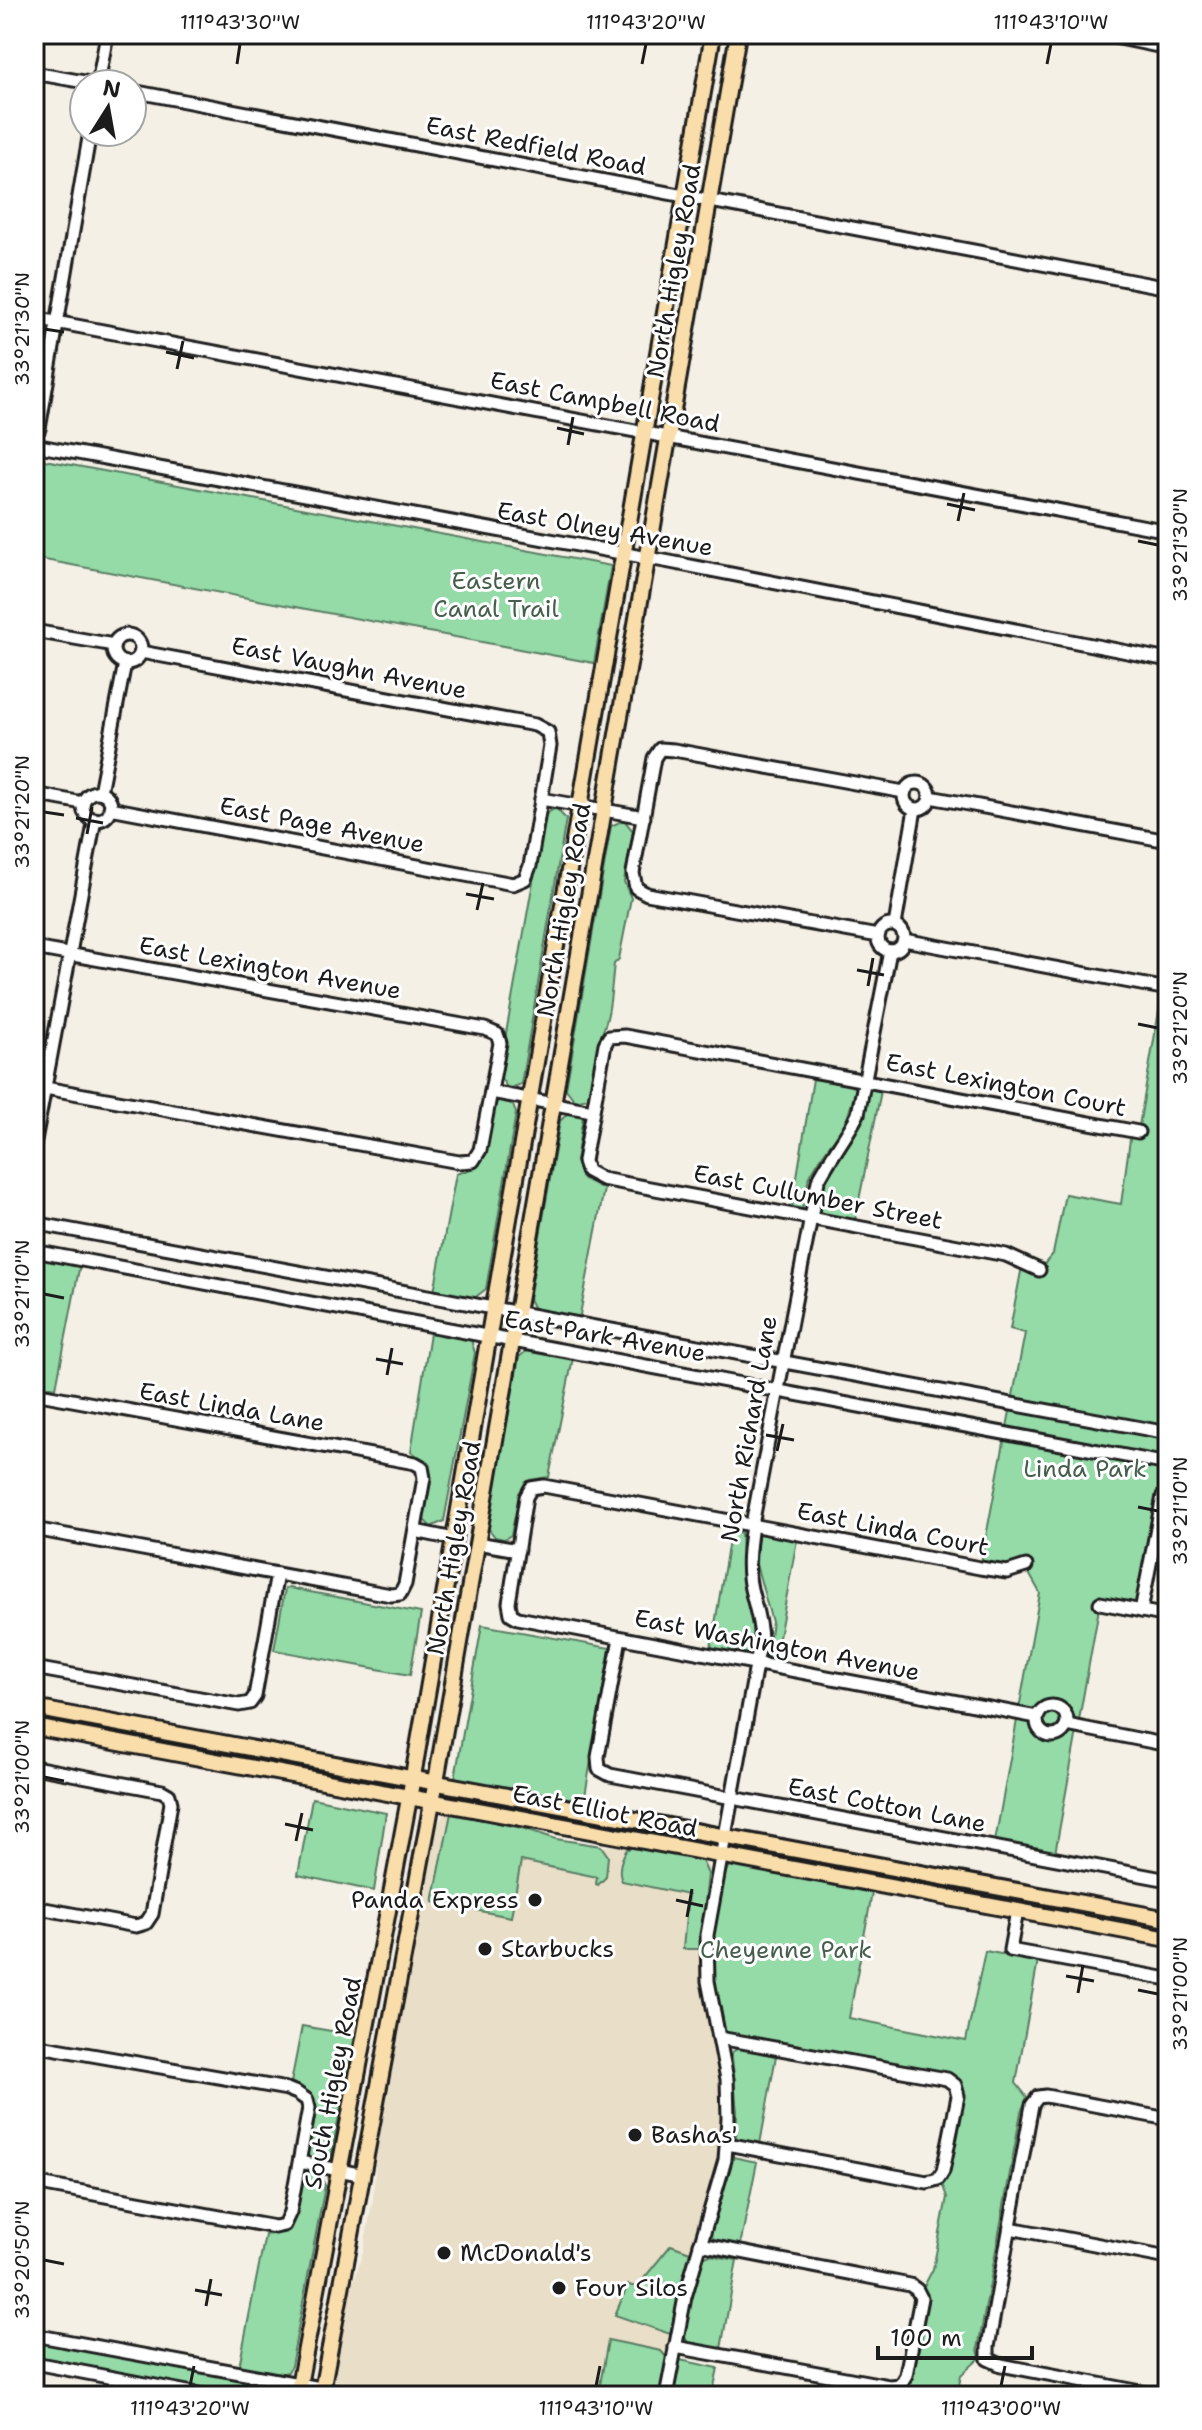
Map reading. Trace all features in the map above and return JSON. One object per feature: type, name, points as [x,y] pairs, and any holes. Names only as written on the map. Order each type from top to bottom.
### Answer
[{"type":"main road","name":"North Higley Road","points":[[413,1779],[713,34]]},
{"type":"main road","name":"North Higley Road","points":[[434,1792],[738,34]]},
{"type":"main road","name":"East Elliot Road","points":[[34,1708],[413,1779],[434,1792],[720,1855],[1168,1939]]},
{"type":"main road","name":"East Elliot Road","points":[[34,1727],[409,1797],[434,1792],[724,1836],[1168,1919]]},
{"type":"main road","name":"South Higley Road","points":[[298,2390],[413,1779]]},
{"type":"main road","name":"South Higley Road","points":[[322,2392],[434,1792]]},
{"type":"street","points":[[100,68],[107,34]]},
{"type":"street","points":[[1100,34],[1168,48]]},
{"type":"street","points":[[34,73],[68,79]]},
{"type":"street","name":"East Redfield Road","points":[[148,94],[1168,288]]},
{"type":"street","points":[[39,429],[87,148]]},
{"type":"street","name":"East Campbell Road","points":[[34,318],[1168,531]]},
{"type":"street","name":"East Olney Avenue","points":[[34,445],[1168,660]]},
{"type":"street","name":"East Vaughn Avenue","points":[[34,631],[114,645],[119,638],[132,636],[139,641],[141,652],[535,725],[548,732],[550,746],[541,799]]},
{"type":"street","points":[[114,645],[115,657],[125,663],[137,659],[141,652]]},
{"type":"street","points":[[100,792],[125,663]]},
{"type":"street","points":[[878,936],[647,894],[636,888],[633,873],[654,758],[660,749],[904,792]]},
{"type":"street","points":[[919,782],[927,786],[930,797],[925,807],[915,809],[906,802],[904,792],[911,784],[919,782]]},
{"type":"street","points":[[83,803],[88,796],[100,792]]},
{"type":"street","points":[[83,803],[87,815],[95,819],[103,818],[110,808],[109,800],[100,792]]},
{"type":"street","points":[[34,794],[83,803]]},
{"type":"street","points":[[930,797],[1168,841]]},
{"type":"street","points":[[541,799],[644,817]]},
{"type":"street","name":"East Page Avenue","points":[[110,808],[513,884],[525,879],[530,866],[541,799]]},
{"type":"street","points":[[895,925],[915,809]]},
{"type":"street","points":[[34,1146],[40,1087],[70,955],[95,819]]},
{"type":"street","points":[[895,925],[903,931],[904,940],[900,948],[890,951],[880,946],[878,936],[884,927],[895,925]]},
{"type":"street","points":[[904,940],[1168,989]]},
{"type":"street","name":"East Lexington Avenue","points":[[34,948],[485,1029],[497,1034],[500,1043],[491,1092]]},
{"type":"street","name":"North Richard Lane","points":[[666,2396],[685,2297],[727,2144],[727,2079],[708,1981],[707,1935],[761,1638],[748,1557],[752,1525],[809,1218],[818,1181],[858,1114],[890,951]]},
{"type":"street","points":[[40,1087],[459,1162],[473,1161],[480,1150],[491,1092],[592,1111],[609,1037],[625,1036],[865,1081]]},
{"type":"street","name":"East Lexington Court","points":[[865,1081],[1138,1132]]},
{"type":"street","name":"East Cullumber Street","points":[[592,1111],[584,1161],[587,1171],[602,1179],[1006,1255],[1039,1270]]},
{"type":"street","name":"East Park Avenue","points":[[34,1223],[1168,1433]]},
{"type":"street","name":"East Park Avenue","points":[[34,1251],[1168,1464]]},
{"type":"street","name":"East Linda Lane","points":[[34,1393],[415,1463],[422,1467],[424,1478],[415,1531]]},
{"type":"street","points":[[477,1543],[518,1550],[526,1497],[531,1488],[544,1486],[752,1525]]},
{"type":"street","points":[[1141,1611],[1163,1496],[1168,1490]]},
{"type":"street","name":"East Linda Court","points":[[752,1525],[980,1568],[1007,1572],[1026,1566]]},
{"type":"street","points":[[34,1529],[391,1595],[400,1594],[405,1584],[415,1531],[454,1539]]},
{"type":"street","name":"East Washington Avenue","points":[[518,1550],[509,1603],[511,1614],[518,1618],[1037,1717]]},
{"type":"street","points":[[34,1668],[239,1705],[250,1703],[255,1696],[277,1574]]},
{"type":"street","points":[[1100,1603],[1168,1616]]},
{"type":"street","name":"East Cotton Lane","points":[[620,1638],[598,1757],[599,1769],[610,1775],[1168,1880]]},
{"type":"street","name":"East Washington Avenue","points":[[1053,1706],[1064,1712],[1067,1725],[1057,1736],[1047,1736],[1039,1730],[1037,1717],[1044,1708],[1053,1706]]},
{"type":"street","name":"East Washington Avenue","points":[[1067,1725],[1168,1745]]},
{"type":"street","points":[[34,1767],[162,1791],[169,1795],[171,1803],[152,1914],[146,1923],[136,1926],[34,1907]]},
{"type":"street","points":[[1017,1911],[1010,1950],[1168,1979]]},
{"type":"street","points":[[719,2038],[947,2079],[955,2085],[958,2096],[943,2171],[938,2179],[927,2182],[727,2144]]},
{"type":"street","points":[[34,2045],[287,2089],[307,2100],[309,2108],[290,2212],[284,2225],[275,2227],[34,2183]]},
{"type":"street","points":[[1162,2396],[1001,2365],[988,2359],[988,2347],[1032,2105],[1038,2097],[1168,2119]]},
{"type":"street","points":[[300,2162],[363,2175]]},
{"type":"street","points":[[1010,2228],[1168,2258]]},
{"type":"street","points":[[675,2347],[889,2386],[900,2385],[906,2375],[921,2298],[910,2285],[700,2244]]},
{"type":"street","points":[[34,2335],[298,2390],[364,2396]]},
{"type":"street","points":[[34,2363],[209,2396]]},
{"type":"shaded area","points":[[450,1812],[601,1846],[635,1847],[701,1859],[708,1866],[700,1949],[721,2087],[718,2155],[678,2302],[660,2396],[390,2396],[347,2388],[335,2380],[350,2293],[363,2252],[373,2199],[376,2157],[436,1826],[444,1814]]},
{"type":"green space","name":"Eastern Canal Trail","points":[[34,458],[611,566],[594,663],[34,558]]},
{"type":"green space","points":[[556,808],[566,819],[521,1084],[508,1089],[499,1075],[505,1039],[545,814]]},
{"type":"green space","points":[[624,820],[633,831],[624,882],[631,898],[619,959],[614,964],[608,1013],[599,1039],[588,1098],[575,1101],[566,1089],[611,826]]},
{"type":"green space","name":"Linda Park","points":[[1168,959],[1168,1490],[1141,1611],[1100,1603],[1054,1859],[994,1847],[1040,1593],[1025,1566],[980,1568],[1025,1333],[1010,1329],[1023,1261],[1039,1270],[1053,1254],[1065,1194],[1121,1204],[1131,1132],[1138,1132]]},
{"type":"green space","points":[[813,1079],[857,1086],[845,1125],[809,1177],[802,1210],[792,1207]]},
{"type":"green space","points":[[870,1088],[881,1091],[855,1220],[814,1212],[818,1193],[828,1172],[852,1140],[862,1120]]},
{"type":"green space","points":[[499,1100],[512,1103],[516,1113],[486,1289],[473,1299],[434,1292],[456,1174],[477,1167],[486,1154],[493,1106]]},
{"type":"green space","points":[[569,1112],[583,1116],[576,1162],[582,1178],[604,1189],[579,1320],[535,1311],[529,1299],[560,1121]]},
{"type":"green space","points":[[34,1256],[80,1264],[56,1388],[34,1384]]},
{"type":"green space","points":[[430,1333],[471,1340],[475,1353],[444,1521],[431,1527],[423,1519],[430,1473],[428,1465],[411,1451]]},
{"type":"green space","points":[[530,1348],[573,1358],[549,1477],[530,1480],[520,1493],[511,1535],[504,1539],[495,1537],[488,1528],[519,1357]]},
{"type":"green space","points":[[731,1528],[741,1533],[743,1579],[753,1617],[751,1654],[711,1648]]},
{"type":"green space","points":[[758,1531],[797,1540],[775,1659],[767,1657],[772,1622],[756,1564]]},
{"type":"green space","points":[[285,1589],[421,1613],[410,1675],[274,1650]]},
{"type":"green space","points":[[482,1625],[610,1648],[584,1802],[455,1778]]},
{"type":"green space","points":[[312,1798],[386,1813],[374,1891],[298,1875]]},
{"type":"green space","points":[[451,1813],[526,1829],[556,1839],[601,1846],[608,1856],[606,1877],[598,1885],[597,1877],[521,1861],[511,1917],[433,1902]]},
{"type":"green space","points":[[635,1847],[701,1859],[708,1874],[700,1949],[683,1949],[688,1895],[622,1881],[621,1861],[627,1849]]},
{"type":"green space","name":"Cheyenne Park","points":[[730,1866],[872,1893],[849,2018],[966,2041],[985,1951],[1038,1961],[1016,2083],[1027,2097],[1021,2112],[978,2349],[980,2358],[961,2375],[957,2396],[906,2396],[904,2390],[910,2380],[925,2299],[923,2288],[933,2269],[947,2197],[942,2184],[951,2162],[963,2096],[960,2084],[944,2072],[723,2030],[715,1994],[713,1921],[722,1879]]},
{"type":"green space","points":[[302,2026],[355,2035],[330,2162],[306,2158],[314,2125],[314,2105],[303,2089],[291,2083]]},
{"type":"green space","points":[[739,2048],[776,2056],[760,2144],[736,2140],[732,2052]]},
{"type":"green space","points":[[733,2157],[757,2162],[740,2246],[715,2243],[711,2234]]},
{"type":"green space","points":[[314,2172],[320,2175],[325,2186],[291,2366],[288,2372],[280,2374],[239,2367],[265,2235],[280,2233],[289,2227],[298,2207],[302,2177]]},
{"type":"green space","points":[[671,2245],[690,2252],[670,2334],[615,2315],[628,2285],[637,2287]]},
{"type":"green space","points":[[710,2255],[737,2260],[721,2349],[688,2343],[684,2335],[702,2258]]},
{"type":"green space","points":[[34,2338],[270,2383],[276,2387],[276,2395],[237,2396],[34,2358]]},
{"type":"green space","points":[[608,2340],[661,2351],[667,2358],[660,2396],[598,2396]]},
{"type":"green space","points":[[680,2360],[718,2368],[712,2396],[673,2396]]},
{"type":"place","name":"Panda Express","points":[[535,1900]]},
{"type":"place","name":"Starbucks","points":[[485,1949]]},
{"type":"place","name":"Bashas'","points":[[635,2135]]},
{"type":"place","name":"McDonald's","points":[[444,2253]]},
{"type":"place","name":"Four Silos","points":[[559,2288]]}]
